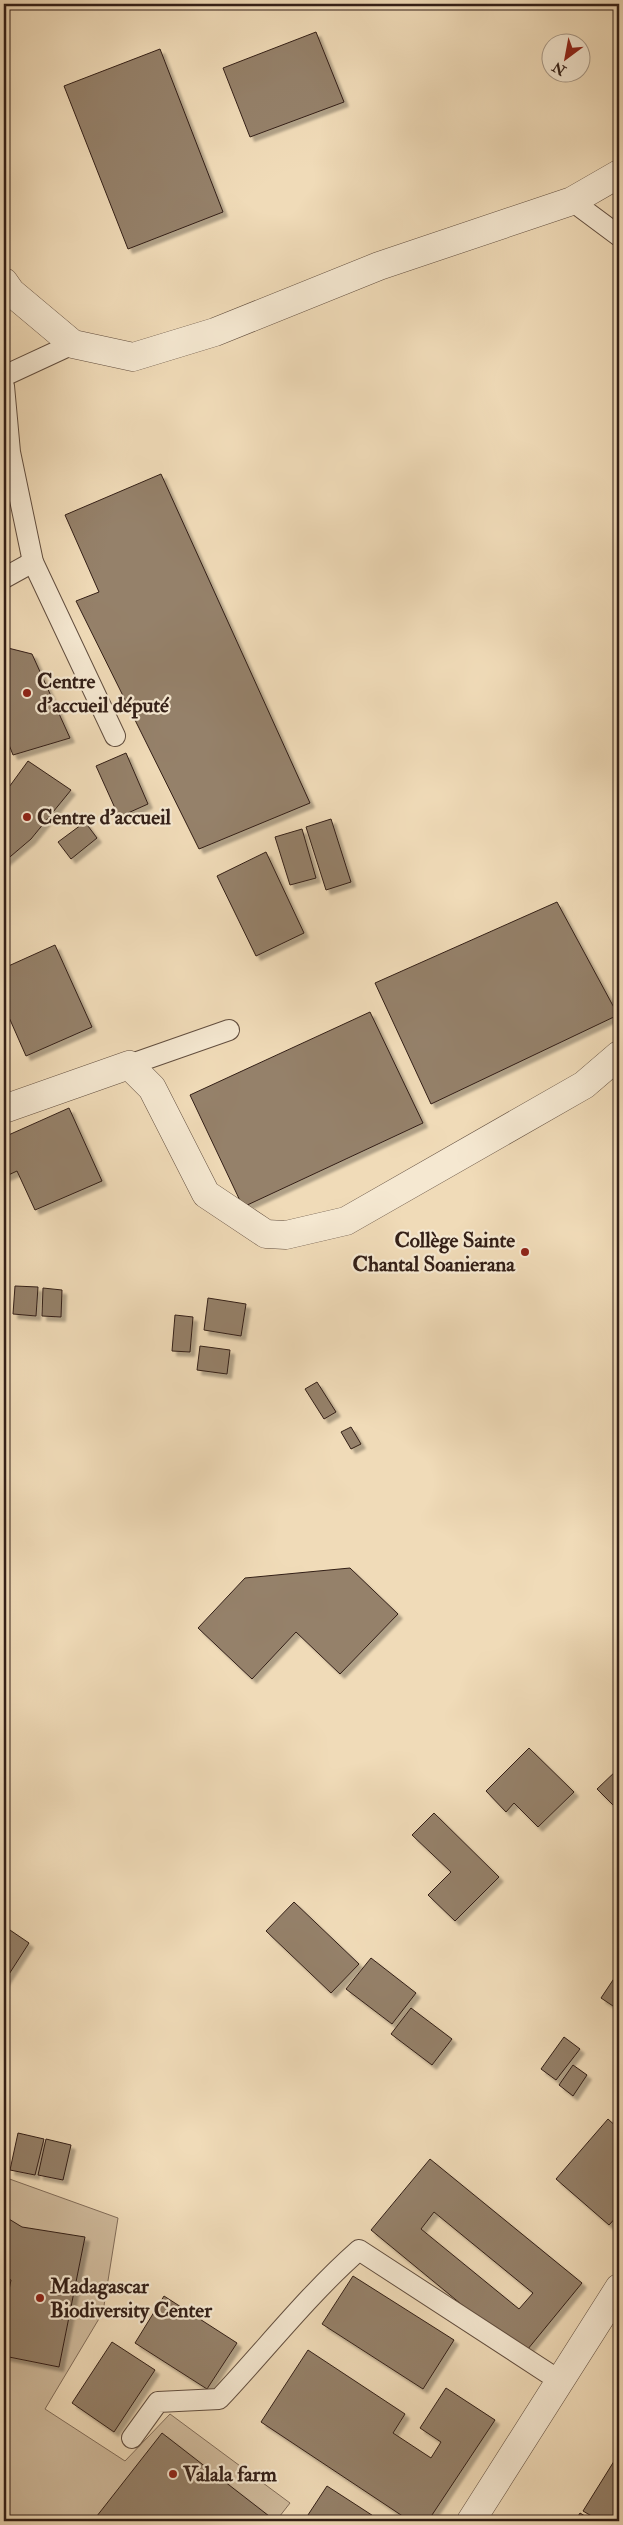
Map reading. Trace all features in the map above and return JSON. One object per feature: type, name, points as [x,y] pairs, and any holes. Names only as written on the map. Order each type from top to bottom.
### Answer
[{"type":"street","points":[[4,282],[11,292],[73,344],[134,358],[215,332],[379,266],[572,201],[619,174]]},
{"type":"street","points":[[4,1109],[130,1065],[152,1088],[206,1194],[266,1234],[286,1235],[346,1221],[584,1085],[619,1055]]},
{"type":"street","points":[[471,2521],[619,2288]]},
{"type":"lane","points":[[572,201],[619,236]]},
{"type":"lane","points":[[4,376],[73,344]]},
{"type":"lane","points":[[4,386],[10,452],[34,562],[115,736]]},
{"type":"lane","points":[[4,578],[34,562]]},
{"type":"lane","points":[[130,1065],[229,1030]]},
{"type":"lane","points":[[132,2438],[158,2402],[219,2399],[268,2348],[326,2279],[359,2250],[560,2381]]},
{"type":"shaded area","points":[[4,2177],[118,2218],[103,2312],[45,2409],[125,2461],[170,2414],[290,2503],[276,2521],[4,2521]]},
{"type":"building","points":[[316,32],[344,102],[250,137],[223,68]]},
{"type":"building","points":[[160,49],[223,212],[128,249],[64,86]]},
{"type":"building","points":[[161,474],[310,803],[199,849],[76,601],[99,592],[65,515]]},
{"type":"building","name":"Centre d'accueil député","points":[[4,647],[32,654],[70,738],[13,755],[4,732]]},
{"type":"building","points":[[126,753],[148,804],[119,817],[96,766]]},
{"type":"building","name":"Centre d'accueil","points":[[28,761],[71,790],[31,839],[4,862],[4,794]]},
{"type":"building","points":[[331,819],[351,882],[326,890],[306,827]]},
{"type":"building","points":[[85,822],[97,838],[71,859],[58,842]]},
{"type":"building","points":[[302,829],[316,878],[290,885],[275,837]]},
{"type":"building","points":[[266,852],[304,933],[256,956],[217,876]]},
{"type":"building","points":[[557,902],[618,1015],[431,1104],[375,983]]},
{"type":"building","points":[[55,945],[92,1027],[26,1056],[4,1006],[4,968]]},
{"type":"building","points":[[370,1012],[423,1123],[243,1207],[190,1095]]},
{"type":"building","points":[[69,1108],[102,1181],[35,1210],[17,1171],[4,1177],[4,1137]]},
{"type":"building","points":[[15,1286],[38,1287],[36,1316],[13,1314]]},
{"type":"building","points":[[43,1288],[62,1290],[61,1317],[42,1316]]},
{"type":"building","points":[[208,1298],[246,1304],[241,1336],[204,1330]]},
{"type":"building","points":[[175,1315],[193,1317],[190,1352],[172,1351]]},
{"type":"building","points":[[200,1346],[230,1350],[227,1374],[197,1370]]},
{"type":"building","points":[[317,1382],[336,1412],[324,1419],[305,1389]]},
{"type":"building","points":[[351,1427],[361,1444],[351,1449],[341,1432]]},
{"type":"building","points":[[350,1568],[398,1614],[340,1674],[296,1632],[252,1679],[198,1628],[245,1578]]},
{"type":"building","points":[[529,1748],[574,1792],[538,1827],[514,1803],[506,1812],[486,1791]]},
{"type":"building","points":[[618,1769],[619,1771],[619,1811],[597,1789]]},
{"type":"building","points":[[434,1813],[499,1877],[455,1921],[428,1895],[451,1872],[412,1835]]},
{"type":"building","points":[[294,1902],[359,1964],[331,1993],[266,1931]]},
{"type":"building","points":[[4,1926],[29,1943],[4,1982]]},
{"type":"building","points":[[371,1958],[416,1993],[392,2024],[346,1989]]},
{"type":"building","points":[[619,1971],[619,2010],[601,1998]]},
{"type":"building","points":[[411,2008],[452,2039],[432,2065],[391,2034]]},
{"type":"building","points":[[564,2037],[580,2049],[556,2080],[541,2069]]},
{"type":"building","points":[[573,2065],[587,2075],[573,2096],[559,2085]]},
{"type":"building","points":[[608,2119],[619,2129],[619,2214],[609,2225],[556,2179]]},
{"type":"building","points":[[18,2133],[44,2139],[35,2175],[10,2170]]},
{"type":"building","points":[[46,2139],[71,2145],[63,2180],[38,2175]]},
{"type":"building","points":[[430,2159],[582,2283],[523,2355],[371,2230]],"holes":[[[434,2212],[533,2293],[519,2309],[421,2229]]]},
{"type":"building","name":"Madagascar Biodiversity Center","points":[[4,2216],[22,2227],[85,2237],[59,2367],[4,2356],[4,2315],[11,2280],[4,2276]]},
{"type":"building","points":[[353,2276],[454,2340],[423,2389],[322,2324]]},
{"type":"building","points":[[164,2296],[237,2343],[207,2389],[135,2343]]},
{"type":"building","points":[[112,2342],[155,2370],[114,2432],[72,2403]]},
{"type":"building","points":[[308,2350],[405,2414],[393,2433],[431,2458],[441,2442],[420,2428],[446,2388],[495,2420],[428,2521],[410,2521],[261,2422]]},
{"type":"building","name":"Valala farm","points":[[162,2433],[269,2516],[264,2521],[177,2521],[173,2518],[171,2521],[93,2521]]},
{"type":"building","points":[[616,2458],[619,2460],[619,2521],[600,2521],[583,2511]]},
{"type":"building","points":[[327,2486],[381,2521],[304,2521]]},
{"type":"building","points":[[580,2513],[593,2521],[575,2521]]},
{"type":"place","name":"Centre d'accueil député","points":[[27,693]]},
{"type":"place","name":"Centre d'accueil","points":[[27,817]]},
{"type":"place","name":"Collège Sainte Chantal Soanierana","points":[[525,1252]]},
{"type":"place","name":"Madagascar Biodiversity Center","points":[[40,2298]]},
{"type":"place","name":"Valala farm","points":[[173,2474]]}]
